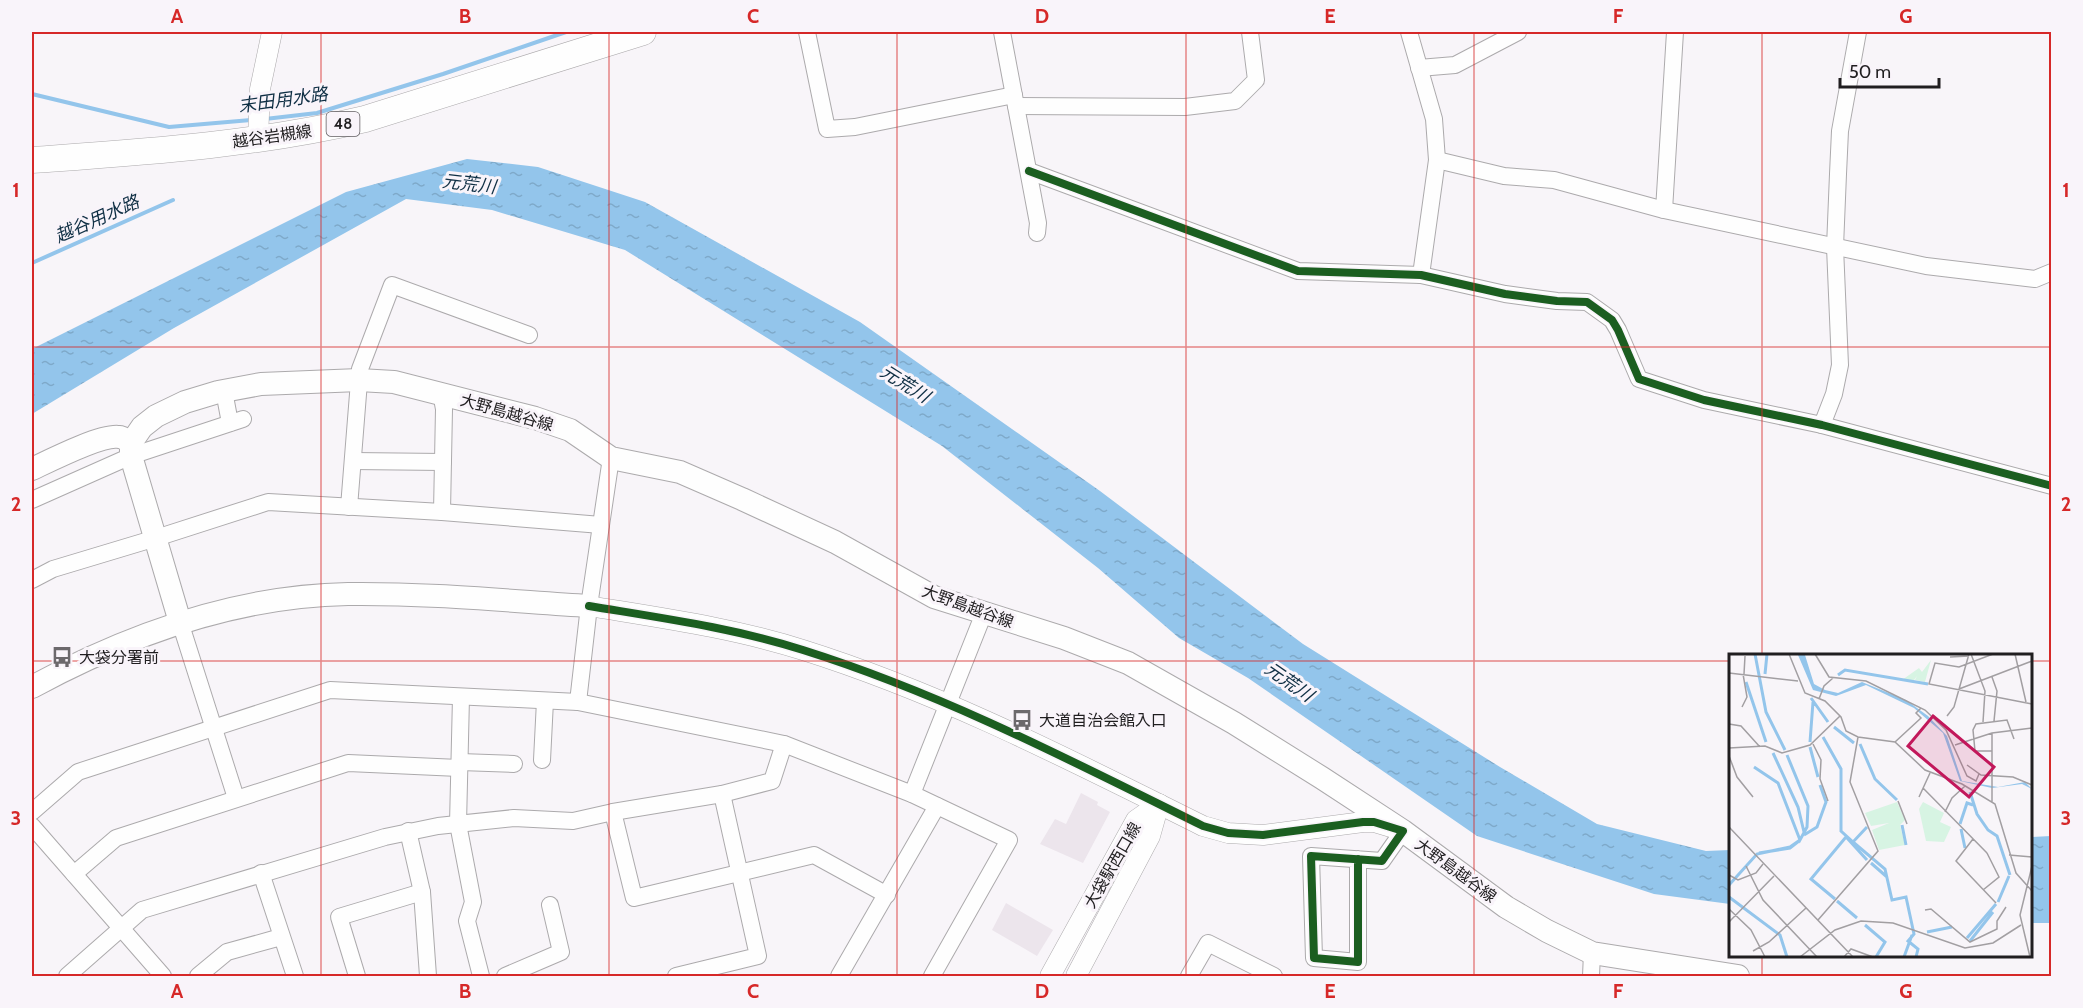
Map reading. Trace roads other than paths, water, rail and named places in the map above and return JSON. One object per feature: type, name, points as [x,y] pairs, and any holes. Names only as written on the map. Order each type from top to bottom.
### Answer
[{"type":"main road","name":"越谷岩槻線","points":[[32,160],[258,127],[365,119],[643,32]]},
{"type":"main road","name":"大野島越谷線","points":[[131,450],[142,427],[156,416],[185,402],[261,384],[359,380],[394,382],[535,418],[570,430],[611,458],[680,472],[835,542],[934,597],[1064,638],[1128,663],[1234,723],[1402,831],[1506,907],[1547,931],[1592,952],[1738,976]]},
{"type":"main road","points":[[32,469],[73,450],[112,436],[122,437],[131,450],[180,622]]},
{"type":"main road","points":[[32,687],[104,652],[180,622],[246,606],[346,594],[426,595],[589,606]]},
{"type":"street","points":[[258,127],[260,89],[272,32]]},
{"type":"street","points":[[807,32],[827,129],[855,127],[1015,100],[1185,107],[1235,101],[1256,80],[1250,32]]},
{"type":"street","points":[[1002,32],[1029,171],[1038,223],[1037,233]]},
{"type":"street","points":[[1408,32],[1434,119],[1437,160],[1421,275]]},
{"type":"street","points":[[1419,68],[1455,64],[1518,32]]},
{"type":"street","points":[[1664,210],[1675,32]]},
{"type":"street","points":[[1822,425],[1834,394],[1840,365],[1835,247],[1840,131],[1857,32]]},
{"type":"street","points":[[1437,160],[1504,176],[1554,180],[1664,210],[1926,266],[2044,281],[2052,272]]},
{"type":"street","points":[[1029,171],[1298,271],[1421,275],[1505,294],[1557,301],[1587,302],[1612,320],[1640,379],[1704,400],[1822,425],[2052,486]]},
{"type":"street","points":[[349,507],[360,369],[392,285],[529,335]]},
{"type":"street","points":[[32,500],[131,450],[237,421],[224,391]]},
{"type":"street","points":[[441,393],[444,409],[442,512]]},
{"type":"street","points":[[578,702],[589,606],[611,458]]},
{"type":"street","points":[[353,461],[443,462]]},
{"type":"street","points":[[32,580],[53,568],[268,502],[442,512],[601,525]]},
{"type":"street","points":[[589,606],[729,631],[801,649],[872,673],[948,702],[1059,753],[1203,826],[1228,833],[1263,835],[1363,822],[1374,822],[1402,831],[1382,861],[1358,859],[1311,856],[1314,958],[1358,962],[1358,859]]},
{"type":"street","points":[[912,794],[984,613]]},
{"type":"street","points":[[180,622],[236,798]]},
{"type":"street","points":[[32,812],[78,772],[330,690],[578,702],[784,744],[912,794],[1009,840],[932,976]]},
{"type":"street","points":[[462,698],[458,825],[473,902],[467,921],[481,976]]},
{"type":"street","points":[[542,760],[545,701]]},
{"type":"street","points":[[67,976],[142,910],[261,873],[408,831],[438,825],[458,825],[514,818],[573,821],[722,794],[772,781],[784,744]]},
{"type":"street","points":[[74,874],[116,838],[348,763],[514,764]]},
{"type":"street","points":[[676,976],[758,956],[722,794]]},
{"type":"street","name":"大袋駅西口線","points":[[1050,976],[1136,820],[1158,804]]},
{"type":"street","name":"大袋駅西口線","points":[[1076,976],[1150,836],[1158,804]]},
{"type":"street","points":[[839,976],[937,806]]},
{"type":"street","points":[[613,812],[634,898],[814,855],[887,895]]},
{"type":"street","points":[[32,826],[163,976]]},
{"type":"street","points":[[408,831],[422,892],[428,976]]},
{"type":"street","points":[[261,873],[295,976]]},
{"type":"street","points":[[357,976],[339,917],[422,892]]},
{"type":"street","points":[[505,976],[561,952],[550,905]]},
{"type":"street","points":[[198,976],[226,952],[281,937]]},
{"type":"street","points":[[1189,976],[1208,943],[1274,976]]},
{"type":"street","points":[[1591,976],[1592,952]]},
{"type":"water","name":"元荒川","points":[[467,159],[538,167],[645,202],[860,322],[1100,491],[1303,644],[1500,767],[1597,824],[1706,851],[1729,850],[1729,904],[1654,894],[1477,836],[1248,678],[1179,638],[1098,568],[942,446],[625,250],[492,210],[406,199],[174,328],[32,414],[32,349],[346,192]]},
{"type":"water","points":[[2051,836],[2051,923],[2032,923],[2032,837]]},
{"type":"waterway","name":"末田用水路","points":[[265,119],[317,113],[443,74],[566,32]]},
{"type":"waterway","name":"末田用水路","points":[[32,94],[169,127],[251,120]]},
{"type":"waterway","name":"越谷用水路","points":[[32,263],[173,200]]},
{"type":"place","name":"大袋分署前","points":[[62,657]]},
{"type":"place","name":"大道自治会館入口","points":[[1022,720]]}]
